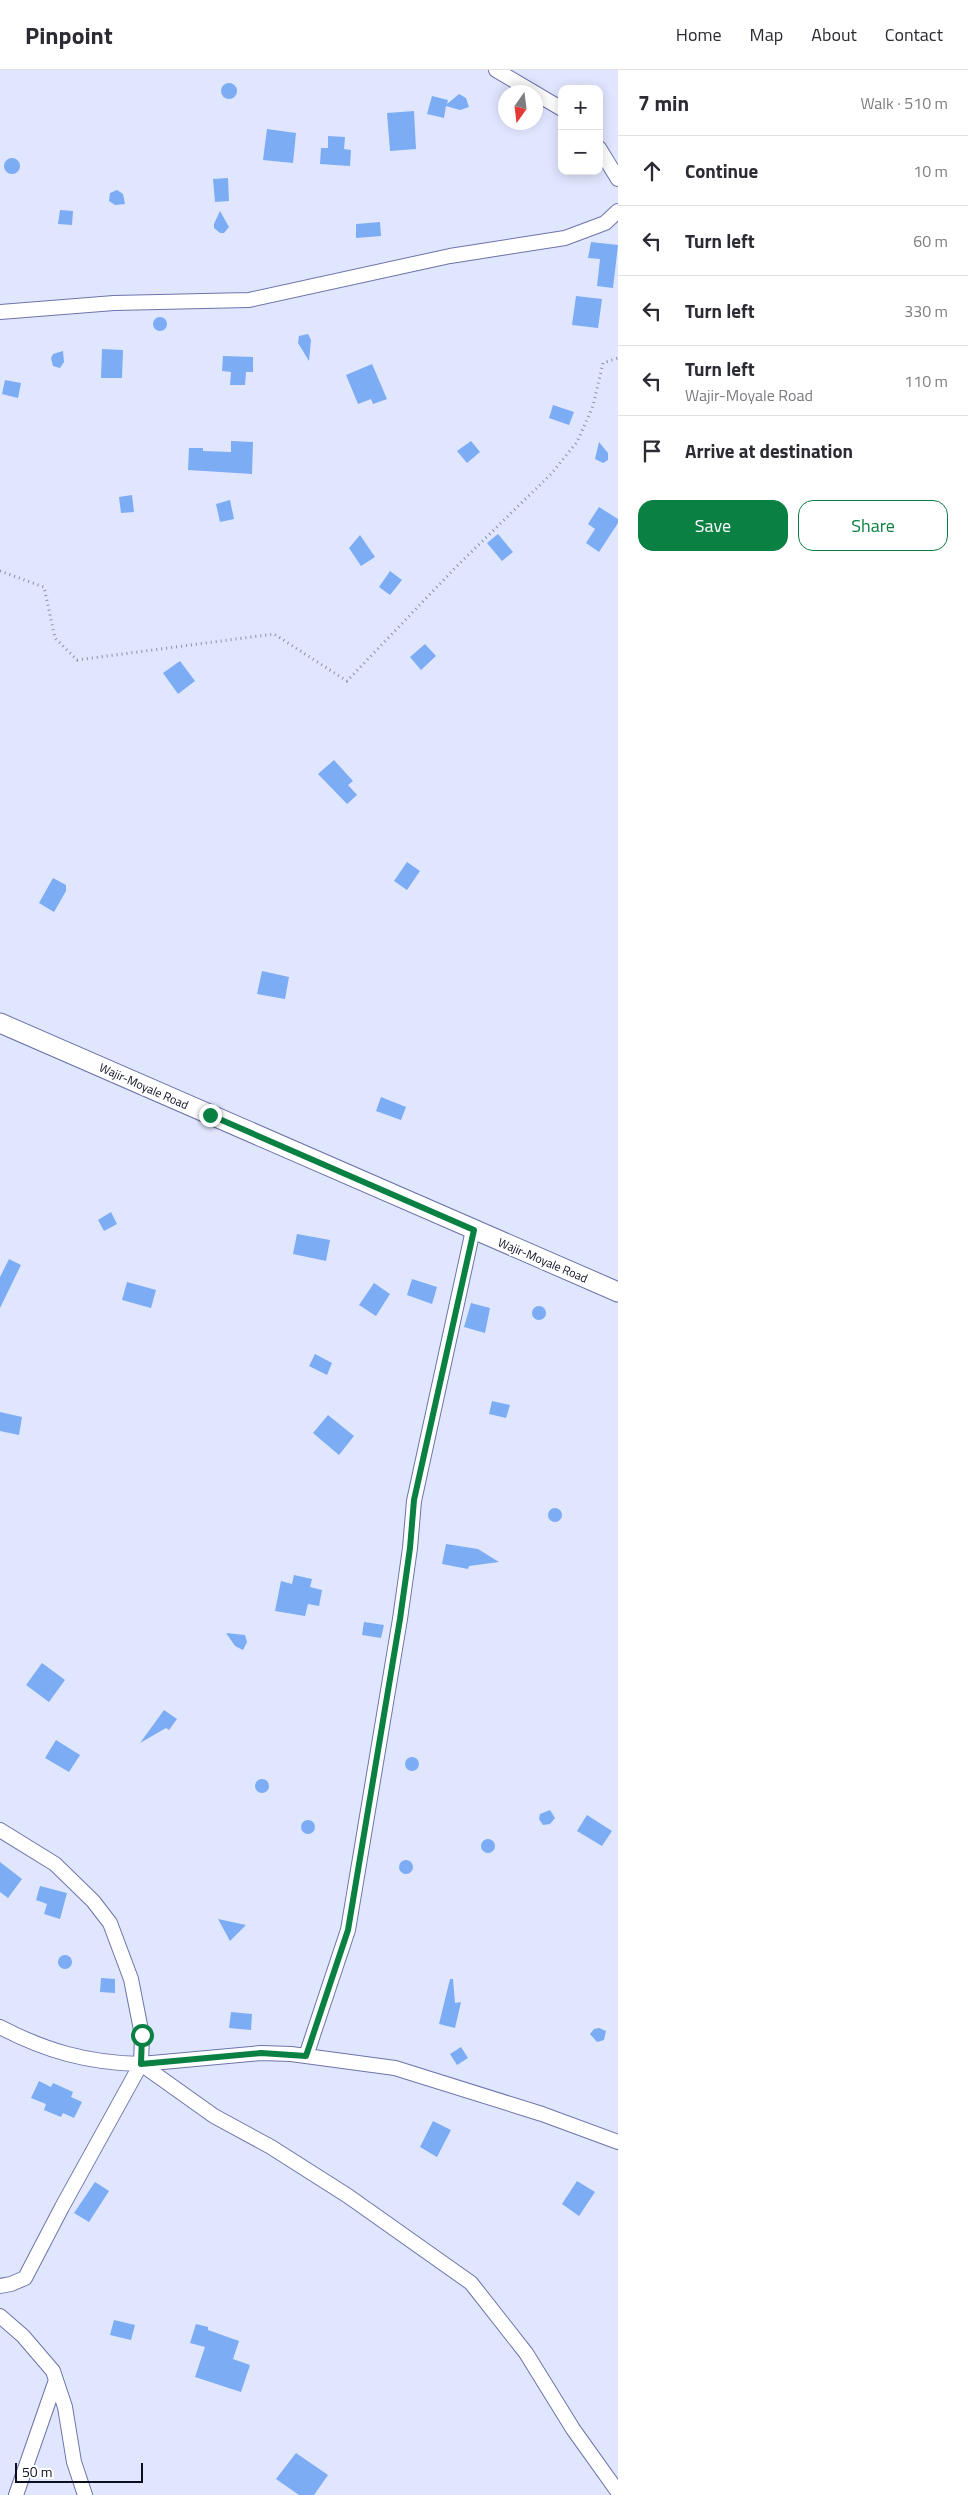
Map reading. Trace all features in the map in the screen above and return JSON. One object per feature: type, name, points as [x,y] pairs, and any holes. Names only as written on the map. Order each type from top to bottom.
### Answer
[{"type":"main road","name":"Wajir-Moyale Road","points":[[0,1023],[618,1292]]},
{"type":"street","points":[[496,70],[558,107]]},
{"type":"street","points":[[603,154],[618,178]]},
{"type":"street","points":[[0,312],[114,302],[249,300],[450,256],[565,238],[606,222],[618,211]]},
{"type":"street","points":[[306,2056],[348,1930],[400,1619],[410,1548],[414,1500],[474,1230]]},
{"type":"street","points":[[0,1830],[55,1864],[93,1901],[110,1923],[131,1979],[142,2035],[141,2064],[25,2278],[0,2286]]},
{"type":"street","points":[[0,2026],[32,2044],[58,2053],[122,2064],[261,2053],[306,2056],[395,2068],[542,2114],[618,2142]]},
{"type":"street","points":[[141,2064],[214,2116],[271,2146],[348,2196],[471,2283],[526,2353],[573,2429],[618,2492]]},
{"type":"street","points":[[0,2316],[24,2336],[53,2372],[65,2407],[74,2462],[85,2495]]},
{"type":"street","points":[[16,2495],[56,2380]]},
{"type":"path","points":[[0,570],[44,588],[55,638],[77,660],[274,634],[347,681],[458,566],[552,474],[577,442],[593,406],[603,362],[618,358]]},
{"type":"building","points":[[229,83],[237,91],[229,99],[221,91]]},
{"type":"building","points":[[459,94],[466,98],[469,107],[460,110],[446,106],[444,118],[427,114],[432,96],[448,100],[447,104]]},
{"type":"building","points":[[414,111],[416,149],[390,151],[387,113]]},
{"type":"building","points":[[267,129],[296,133],[293,163],[263,160]]},
{"type":"building","points":[[328,136],[345,137],[344,149],[351,150],[350,166],[320,164],[321,148],[328,148]]},
{"type":"building","points":[[9,158],[15,158],[20,163],[18,172],[9,174],[4,169],[4,163]]},
{"type":"building","points":[[228,178],[229,201],[215,202],[213,179]]},
{"type":"building","points":[[117,190],[123,194],[125,204],[115,205],[109,201],[110,193]]},
{"type":"building","points":[[60,210],[73,211],[72,225],[58,224]]},
{"type":"building","points":[[220,211],[229,227],[224,233],[220,233],[214,228]]},
{"type":"building","points":[[380,222],[381,236],[356,238],[356,224]]},
{"type":"building","points":[[591,242],[618,245],[613,288],[597,286],[600,259],[588,258]]},
{"type":"building","points":[[576,296],[602,299],[598,328],[572,325]]},
{"type":"building","points":[[160,317],[165,319],[167,324],[165,329],[160,331],[155,329],[153,324],[155,319]]},
{"type":"building","points":[[308,334],[311,340],[309,361],[298,343],[299,336]]},
{"type":"building","points":[[102,349],[123,350],[122,378],[101,378]]},
{"type":"building","points":[[63,351],[64,362],[60,368],[53,366],[51,358],[53,354]]},
{"type":"building","points":[[223,356],[253,357],[253,372],[246,372],[245,385],[230,385],[231,372],[222,371]]},
{"type":"building","points":[[372,364],[387,399],[373,404],[371,399],[358,404],[346,375]]},
{"type":"building","points":[[5,380],[21,383],[18,398],[2,394]]},
{"type":"building","points":[[553,405],[574,412],[569,425],[549,418]]},
{"type":"building","points":[[231,441],[253,442],[252,474],[188,470],[189,448],[203,448],[203,451],[231,452]]},
{"type":"building","points":[[471,441],[480,452],[467,463],[457,451]]},
{"type":"building","points":[[599,442],[608,453],[608,460],[603,463],[595,459]]},
{"type":"building","points":[[132,495],[134,512],[121,513],[119,497]]},
{"type":"building","points":[[230,500],[234,519],[220,522],[216,504]]},
{"type":"building","points":[[599,507],[618,519],[618,523],[599,552],[586,543],[595,529],[588,524]]},
{"type":"building","points":[[498,534],[513,552],[502,561],[487,543]]},
{"type":"building","points":[[360,535],[375,557],[361,566],[349,548]]},
{"type":"building","points":[[390,571],[402,580],[390,595],[379,587]]},
{"type":"building","points":[[425,644],[436,656],[421,670],[410,657]]},
{"type":"building","points":[[180,661],[195,681],[178,694],[163,673]]},
{"type":"building","points":[[334,760],[353,781],[348,785],[357,795],[347,804],[318,774]]},
{"type":"building","points":[[407,862],[420,871],[407,890],[394,881]]},
{"type":"building","points":[[53,878],[66,885],[66,891],[54,912],[39,903]]},
{"type":"building","points":[[262,971],[289,977],[285,999],[257,994]]},
{"type":"building","points":[[381,1097],[406,1107],[401,1120],[376,1111]]},
{"type":"building","points":[[111,1212],[117,1224],[104,1231],[98,1220]]},
{"type":"building","points":[[297,1234],[330,1240],[326,1261],[293,1254]]},
{"type":"building","points":[[9,1259],[21,1265],[0,1308],[0,1277]]},
{"type":"building","points":[[412,1279],[437,1287],[432,1304],[407,1295]]},
{"type":"building","points":[[127,1282],[156,1290],[151,1308],[122,1300]]},
{"type":"building","points":[[374,1283],[390,1294],[376,1316],[359,1305]]},
{"type":"building","points":[[471,1303],[490,1308],[485,1333],[464,1327]]},
{"type":"building","points":[[539,1306],[544,1308],[546,1313],[544,1318],[539,1320],[534,1318],[532,1313],[534,1308]]},
{"type":"building","points":[[315,1354],[332,1363],[327,1375],[309,1366]]},
{"type":"building","points":[[492,1401],[510,1405],[506,1418],[489,1414]]},
{"type":"building","points":[[0,1412],[22,1417],[19,1435],[0,1431]]},
{"type":"building","points":[[328,1415],[354,1436],[339,1455],[313,1433]]},
{"type":"building","points":[[555,1508],[560,1510],[562,1515],[560,1520],[555,1522],[550,1520],[548,1515],[550,1510]]},
{"type":"building","points":[[446,1544],[478,1549],[499,1562],[469,1566],[468,1569],[442,1564]]},
{"type":"building","points":[[294,1575],[312,1579],[310,1587],[322,1590],[319,1606],[308,1604],[305,1616],[275,1611],[281,1581],[292,1584]]},
{"type":"building","points":[[364,1622],[384,1625],[381,1638],[362,1635]]},
{"type":"building","points":[[226,1633],[245,1635],[247,1642],[243,1650],[235,1646]]},
{"type":"building","points":[[42,1663],[65,1680],[49,1702],[26,1685]]},
{"type":"building","points":[[164,1710],[177,1719],[169,1730],[166,1728],[140,1743]]},
{"type":"building","points":[[56,1740],[80,1755],[69,1772],[45,1758]]},
{"type":"building","points":[[412,1757],[417,1759],[419,1764],[417,1769],[412,1771],[407,1769],[405,1764],[407,1759]]},
{"type":"building","points":[[262,1779],[267,1781],[269,1786],[267,1791],[262,1793],[257,1791],[255,1786],[257,1781]]},
{"type":"building","points":[[550,1810],[555,1818],[550,1824],[543,1825],[539,1819],[540,1814]]},
{"type":"building","points":[[587,1815],[612,1831],[602,1846],[577,1831]]},
{"type":"building","points":[[308,1820],[313,1822],[315,1827],[313,1832],[308,1834],[303,1832],[301,1827],[303,1822]]},
{"type":"building","points":[[488,1839],[493,1841],[495,1846],[493,1851],[488,1853],[483,1851],[481,1846],[483,1841]]},
{"type":"building","points":[[406,1860],[411,1862],[413,1867],[411,1872],[406,1874],[401,1872],[399,1867],[401,1862]]},
{"type":"building","points":[[0,1862],[22,1879],[8,1898],[0,1892]]},
{"type":"building","points":[[40,1886],[67,1893],[60,1919],[44,1914],[47,1904],[36,1900]]},
{"type":"building","points":[[218,1919],[246,1925],[230,1941]]},
{"type":"building","points":[[65,1955],[70,1957],[72,1962],[70,1967],[65,1969],[60,1967],[58,1962],[60,1957]]},
{"type":"building","points":[[101,1978],[115,1979],[115,1993],[100,1992]]},
{"type":"building","points":[[450,1979],[453,1979],[455,2003],[461,2002],[455,2028],[439,2024]]},
{"type":"building","points":[[231,2012],[252,2014],[251,2030],[229,2028]]},
{"type":"building","points":[[599,2028],[606,2031],[604,2040],[597,2042],[590,2034],[594,2029]]},
{"type":"building","points":[[461,2047],[468,2058],[457,2065],[450,2054]]},
{"type":"building","points":[[39,2081],[51,2087],[53,2083],[73,2092],[71,2097],[82,2102],[74,2118],[63,2113],[61,2117],[44,2110],[46,2104],[31,2098]]},
{"type":"building","points":[[433,2121],[451,2130],[437,2157],[420,2147]]},
{"type":"building","points":[[577,2181],[595,2192],[579,2216],[562,2204]]},
{"type":"building","points":[[95,2182],[109,2191],[89,2222],[74,2213]]},
{"type":"building","points":[[114,2320],[135,2325],[131,2340],[110,2335]]},
{"type":"building","points":[[196,2324],[208,2327],[208,2330],[239,2341],[233,2359],[250,2365],[241,2392],[195,2377],[205,2347],[190,2343]]},
{"type":"building","points":[[296,2453],[328,2475],[314,2495],[299,2495],[276,2479]]},
{"type":"route","points":[[142,2035],[141,2064],[224,2058],[261,2053],[306,2056],[348,1930],[400,1619],[410,1548],[414,1500],[474,1230],[210,1115]]}]
